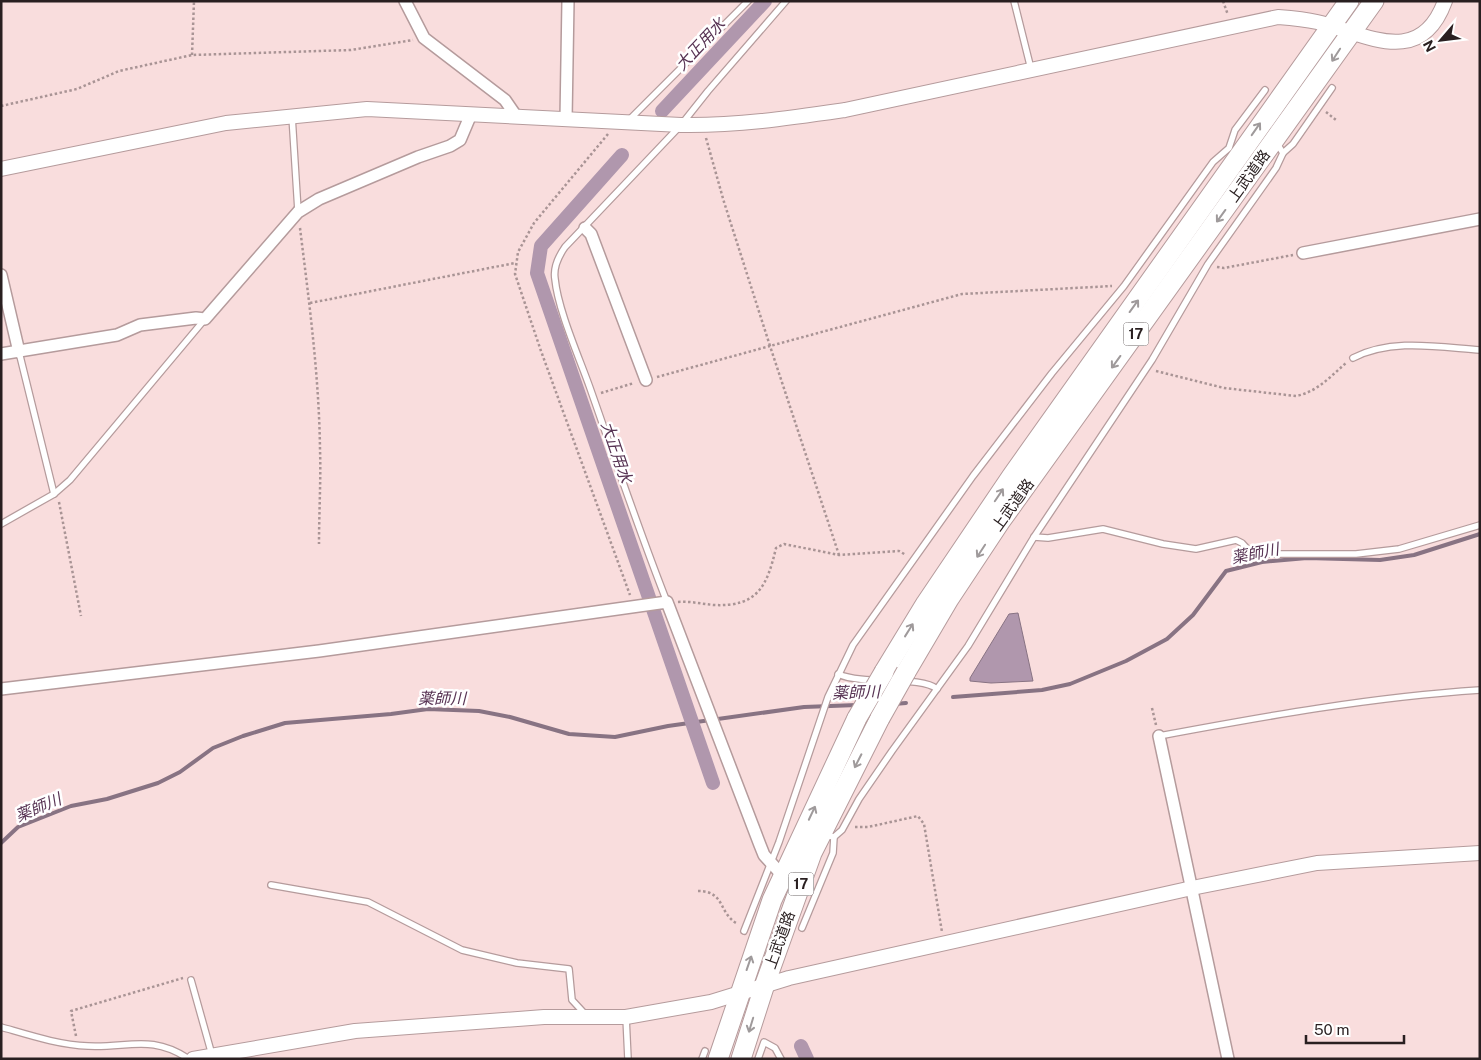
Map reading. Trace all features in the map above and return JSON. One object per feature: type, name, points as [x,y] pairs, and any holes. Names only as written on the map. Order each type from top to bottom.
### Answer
[{"type":"highway","name":"上武道路","points":[[711,1055],[739,993],[776,869],[857,718],[884,672],[926,603],[1011,476],[1165,262],[1234,151],[1349,1]]},
{"type":"highway","name":"上武道路","points":[[741,1059],[765,984],[812,853],[828,836],[880,718],[949,599],[1000,522],[1279,146],[1350,33],[1374,1]]},
{"type":"street","points":[[405,1],[424,38],[505,100],[516,116]]},
{"type":"street","points":[[566,119],[568,1]]},
{"type":"street","points":[[1,169],[226,123],[384,108],[626,123],[681,125],[738,124],[826,113],[1278,17],[1304,19],[1388,43],[1408,40],[1429,28],[1437,19],[1445,1]]},
{"type":"street","points":[[1,354],[117,335],[140,324],[196,318],[205,319],[298,212],[319,199],[418,157],[450,146],[460,140],[471,114]]},
{"type":"street","points":[[1303,253],[1480,219]]},
{"type":"street","points":[[585,228],[591,234],[646,380]]},
{"type":"street","points":[[1,275],[19,352]]},
{"type":"street","points":[[1,689],[320,651],[664,603],[760,845],[776,869]]},
{"type":"street","points":[[1159,736],[1228,1059]]},
{"type":"street","points":[[193,1059],[355,1031],[544,1017],[626,1017],[711,1002],[765,984],[1192,888],[1317,863],[1480,853]]},
{"type":"lane","points":[[626,123],[636,110],[748,1]]},
{"type":"lane","points":[[664,603],[571,334],[555,278],[559,255],[681,125],[786,1]]},
{"type":"lane","points":[[1014,1],[1031,70]]},
{"type":"lane","points":[[802,928],[833,853],[828,836],[842,830],[892,750],[968,646],[1034,537],[1147,368],[1208,264],[1276,168],[1279,146],[1293,144],[1332,88]]},
{"type":"lane","points":[[744,932],[746,924],[776,869],[818,722],[838,674],[853,646],[912,560],[1015,420],[1124,286],[1213,162],[1234,151],[1235,130],[1264,90]]},
{"type":"lane","points":[[292,116],[298,212]]},
{"type":"lane","points":[[1,524],[54,494],[70,480],[205,319]]},
{"type":"lane","points":[[1353,358],[1373,350],[1409,345],[1480,350]]},
{"type":"lane","points":[[19,352],[54,494]]},
{"type":"lane","points":[[1034,537],[1048,538],[1102,529],[1188,548],[1236,540],[1242,543],[1252,554],[1356,554],[1399,550],[1480,525]]},
{"type":"lane","points":[[838,674],[859,681],[927,684],[938,689]]},
{"type":"lane","points":[[1159,736],[1382,698],[1480,690]]},
{"type":"lane","points":[[271,885],[368,902],[462,950],[517,963],[569,969],[572,1000],[588,1018]]},
{"type":"lane","points":[[191,980],[219,1056]]},
{"type":"lane","points":[[626,1017],[628,1059]]},
{"type":"lane","points":[[1,1027],[76,1044],[104,1046],[151,1043],[175,1050],[189,1059]]},
{"type":"lane","points":[[758,1059],[764,1042],[775,1048],[781,1059]]},
{"type":"lane","points":[[702,1059],[711,1055]]},
{"type":"path","points":[[192,55],[194,1]]},
{"type":"path","points":[[1,106],[77,89],[120,71],[192,55],[351,50],[424,38]]},
{"type":"path","points":[[1318,107],[1336,120]]},
{"type":"path","points":[[709,152],[770,346],[839,555]]},
{"type":"path","points":[[298,212],[310,303],[320,449],[319,544]]},
{"type":"path","points":[[1208,264],[1224,268],[1303,253]]},
{"type":"path","points":[[310,303],[515,263]]},
{"type":"path","points":[[593,396],[962,294],[1124,286]]},
{"type":"path","points":[[1147,368],[1224,388],[1296,396],[1318,387],[1353,358]]},
{"type":"path","points":[[54,494],[61,511],[81,616]]},
{"type":"path","points":[[664,603],[688,601],[713,605],[732,605],[754,596],[769,578],[776,548],[784,544],[839,555],[899,551],[912,560]]},
{"type":"path","points":[[1152,708],[1159,736]]},
{"type":"path","points":[[846,823],[861,828],[918,816],[922,818],[944,944]]},
{"type":"path","points":[[698,891],[712,892],[730,919],[736,924],[746,924]]},
{"type":"path","points":[[76,1044],[76,1032],[71,1011],[184,978],[191,980]]},
{"type":"shaded area","points":[[1018,613],[1033,681],[991,683],[970,681],[970,678],[1009,614]]},
{"type":"waterway","name":"大正用水","points":[[662,111],[765,1]]},
{"type":"waterway","name":"大正用水","points":[[622,155],[541,246],[537,273],[713,783]]},
{"type":"waterway","name":"薬師川","points":[[953,697],[1042,690],[1070,684],[1126,661],[1167,639],[1193,615],[1226,571],[1262,562],[1307,558],[1380,560],[1414,555],[1480,534]]},
{"type":"waterway","name":"薬師川","points":[[894,704],[906,703]]},
{"type":"waterway","name":"薬師川","points":[[1,843],[18,827],[71,806],[107,799],[158,783],[180,772],[213,748],[285,723],[428,709],[479,711],[510,717],[569,734],[615,737],[668,726],[804,707],[857,705]]},
{"type":"waterway","name":"大正用水","points":[[801,1046],[807,1059]]}]
